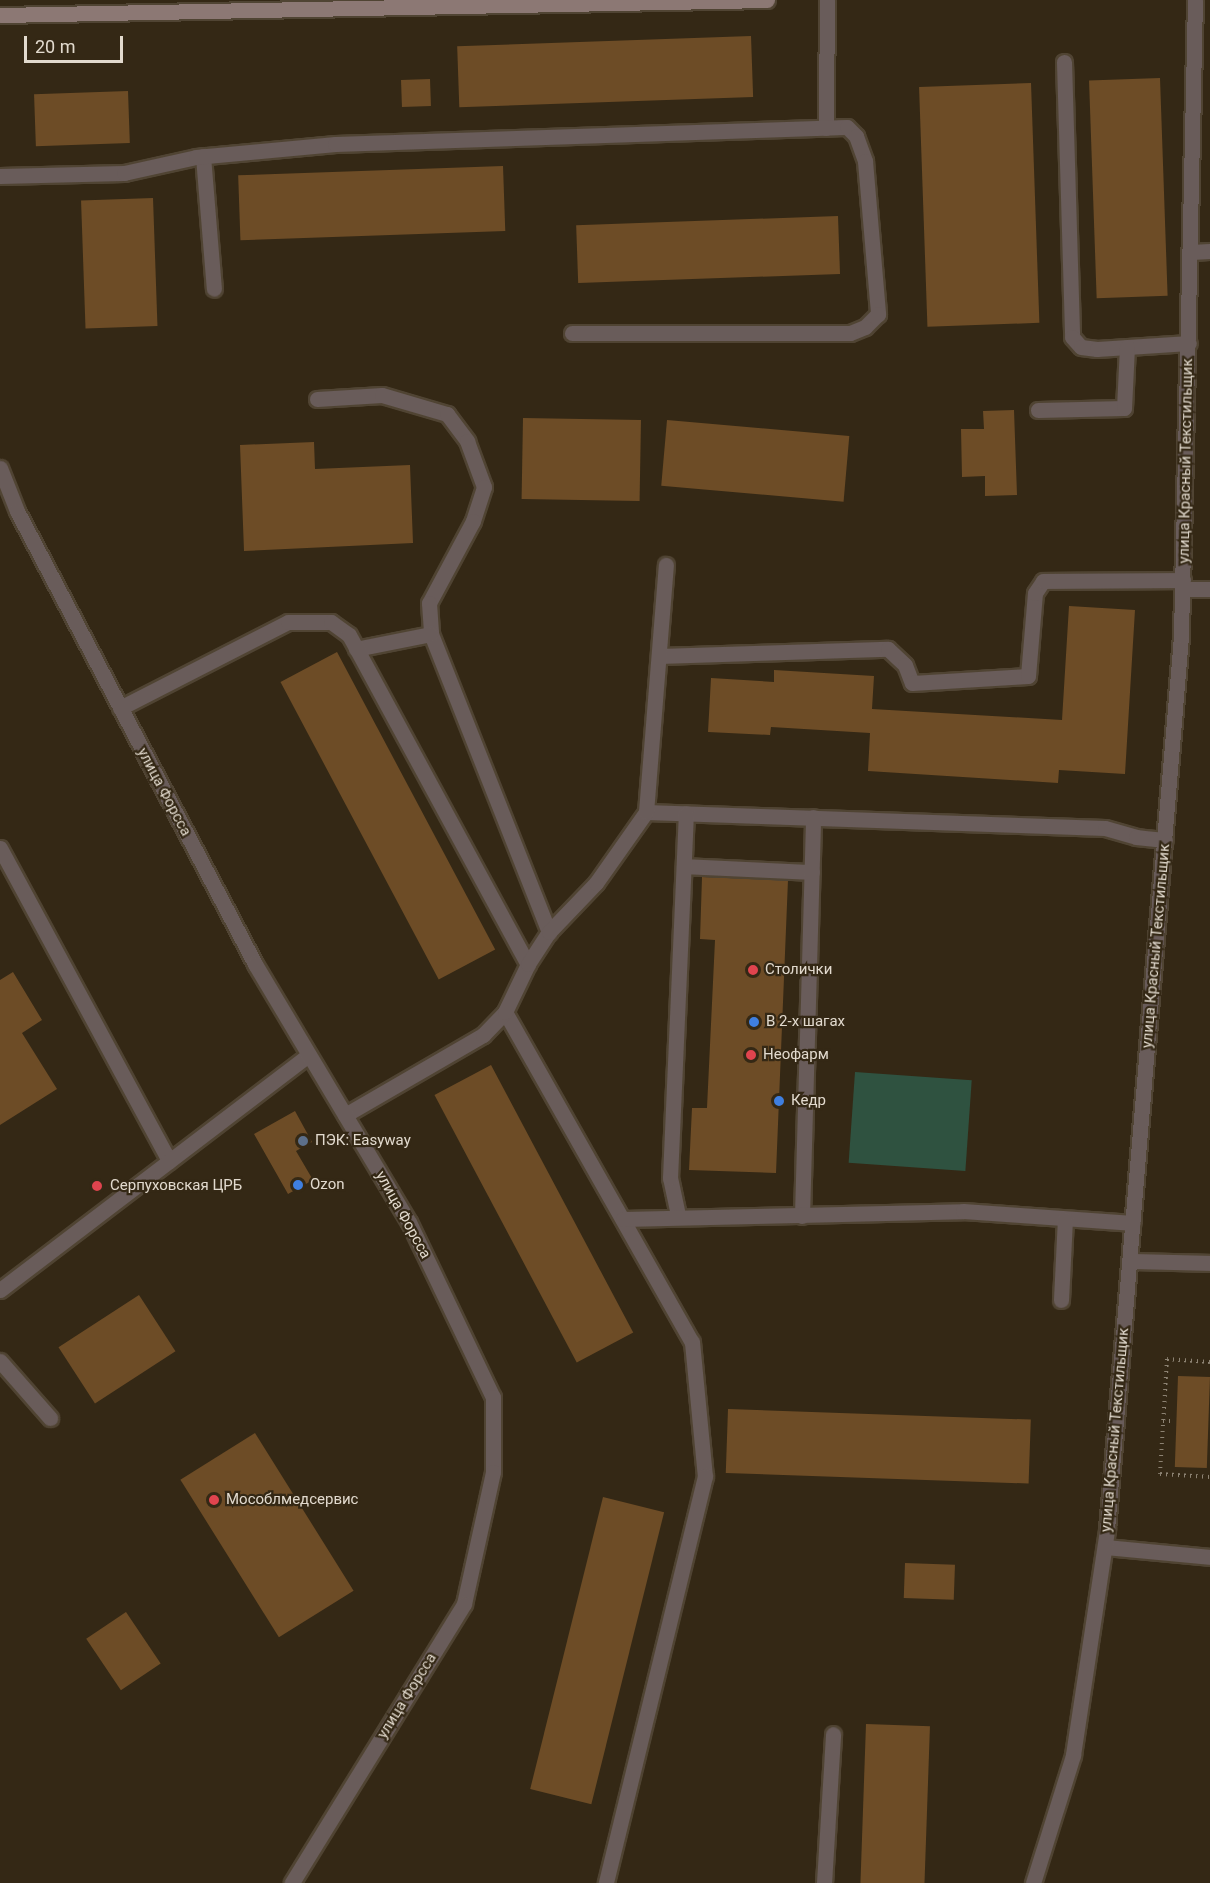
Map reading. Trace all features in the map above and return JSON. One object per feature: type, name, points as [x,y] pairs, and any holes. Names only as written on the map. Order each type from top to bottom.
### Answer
[{"type":"main road","points":[[0,15],[767,0]]},
{"type":"street","points":[[826,128],[827,0]]},
{"type":"street","name":"улица Красный Текстильщик","points":[[1033,1883],[1073,1755],[1105,1547],[1130,1261],[1165,840],[1183,585],[1195,0]]},
{"type":"street","points":[[1065,62],[1072,337],[1081,347],[1189,343]]},
{"type":"street","points":[[0,176],[124,173],[203,156],[335,144],[847,127],[856,136],[865,161],[878,314],[865,327],[849,333],[572,333]]},
{"type":"street","points":[[203,156],[214,289]]},
{"type":"street","points":[[1190,252],[1210,251]]},
{"type":"street","points":[[1038,410],[1124,408],[1127,347]]},
{"type":"street","points":[[317,399],[382,395],[447,414],[467,441],[484,487],[473,521],[429,603],[431,634],[549,932]]},
{"type":"street","name":"улица Форсса","points":[[0,468],[17,511],[255,964],[409,1221],[493,1397],[493,1472],[464,1604],[292,1883]]},
{"type":"street","points":[[345,1114],[483,1035],[506,1012],[528,964],[549,932],[596,883],[646,812],[666,565]]},
{"type":"street","points":[[658,656],[888,649],[905,665],[912,683],[1028,676],[1035,593],[1043,581],[1183,585],[1210,589]]},
{"type":"street","points":[[120,708],[288,622],[331,622],[349,635],[528,964]]},
{"type":"street","points":[[357,649],[431,634]]},
{"type":"street","points":[[646,812],[1105,828],[1165,840]]},
{"type":"street","points":[[678,1215],[670,1178],[686,813]]},
{"type":"street","points":[[802,1216],[813,818]]},
{"type":"street","points":[[0,848],[169,1161]]},
{"type":"street","points":[[684,866],[812,872]]},
{"type":"street","points":[[506,1012],[692,1342],[705,1476],[606,1883]]},
{"type":"street","points":[[0,1290],[309,1055]]},
{"type":"street","points":[[623,1220],[678,1215],[802,1216],[963,1211],[1133,1223]]},
{"type":"street","points":[[1061,1300],[1065,1219]]},
{"type":"street","points":[[1130,1261],[1210,1263]]},
{"type":"street","points":[[0,1361],[50,1418]]},
{"type":"street","points":[[1105,1547],[1210,1557]]},
{"type":"street","points":[[824,1883],[833,1734]]},
{"type":"path","points":[[1210,1362],[1167,1359],[1160,1474],[1210,1476]]},
{"type":"path","points":[[1163,1421],[1175,1421]]},
{"type":"green space","points":[[855,1072],[972,1080],[965,1171],[849,1163]]},
{"type":"building","points":[[751,36],[753,97],[459,107],[457,46]]},
{"type":"building","points":[[1160,78],[1168,296],[1097,298],[1089,80]]},
{"type":"building","points":[[430,79],[431,106],[402,107],[401,80]]},
{"type":"building","points":[[1031,83],[1039,323],[927,327],[919,87]]},
{"type":"building","points":[[128,91],[130,143],[36,146],[34,94]]},
{"type":"building","points":[[503,166],[505,231],[240,240],[238,175]]},
{"type":"building","points":[[153,198],[157,326],[86,328],[81,201]]},
{"type":"building","points":[[838,216],[840,274],[578,283],[576,225]]},
{"type":"building","points":[[1014,410],[1017,495],[985,496],[985,476],[962,477],[961,429],[984,429],[983,411]]},
{"type":"building","points":[[523,418],[641,420],[640,501],[522,499]]},
{"type":"building","points":[[667,420],[849,436],[844,502],[661,486]]},
{"type":"building","points":[[314,442],[315,469],[410,465],[413,543],[244,551],[240,445]]},
{"type":"building","points":[[1069,606],[1135,610],[1125,774],[1059,770],[1058,783],[868,771],[870,733],[771,727],[770,735],[708,732],[711,678],[774,682],[774,670],[874,676],[872,709],[1062,720]]},
{"type":"building","points":[[337,652],[495,950],[439,980],[280,682]]},
{"type":"building","points":[[702,877],[788,880],[776,1173],[689,1170],[692,1108],[707,1108],[715,940],[700,939]]},
{"type":"building","points":[[13,972],[42,1020],[22,1033],[57,1089],[0,1125],[0,980]]},
{"type":"building","points":[[491,1065],[633,1333],[577,1363],[434,1095]]},
{"type":"building","points":[[295,1111],[312,1142],[296,1151],[313,1180],[288,1194],[254,1134]]},
{"type":"building","points":[[139,1295],[175,1351],[95,1403],[58,1347]]},
{"type":"building","points":[[1178,1376],[1210,1377],[1207,1468],[1175,1467]]},
{"type":"building","points":[[728,1409],[1031,1420],[1029,1484],[726,1473]]},
{"type":"building","points":[[255,1433],[354,1591],[279,1637],[180,1480]]},
{"type":"building","points":[[603,1497],[664,1512],[591,1804],[530,1789]]},
{"type":"building","points":[[905,1563],[955,1565],[954,1600],[904,1598]]},
{"type":"building","points":[[126,1612],[161,1663],[121,1690],[86,1639]]},
{"type":"building","points":[[866,1724],[930,1726],[924,1883],[860,1883]]},
{"type":"place","name":"Столички","points":[[753,970]]},
{"type":"place","name":"В 2-х шагах","points":[[754,1022]]},
{"type":"place","name":"Неофарм","points":[[751,1055]]},
{"type":"place","name":"Кедр","points":[[779,1101]]},
{"type":"place","name":"ПЭК: Easyway","points":[[303,1141]]},
{"type":"place","name":"Ozon","points":[[298,1185]]},
{"type":"place","name":"Серпуховская ЦРБ","points":[[97,1186]]},
{"type":"place","name":"Мособлмедсервис","points":[[214,1500]]}]
